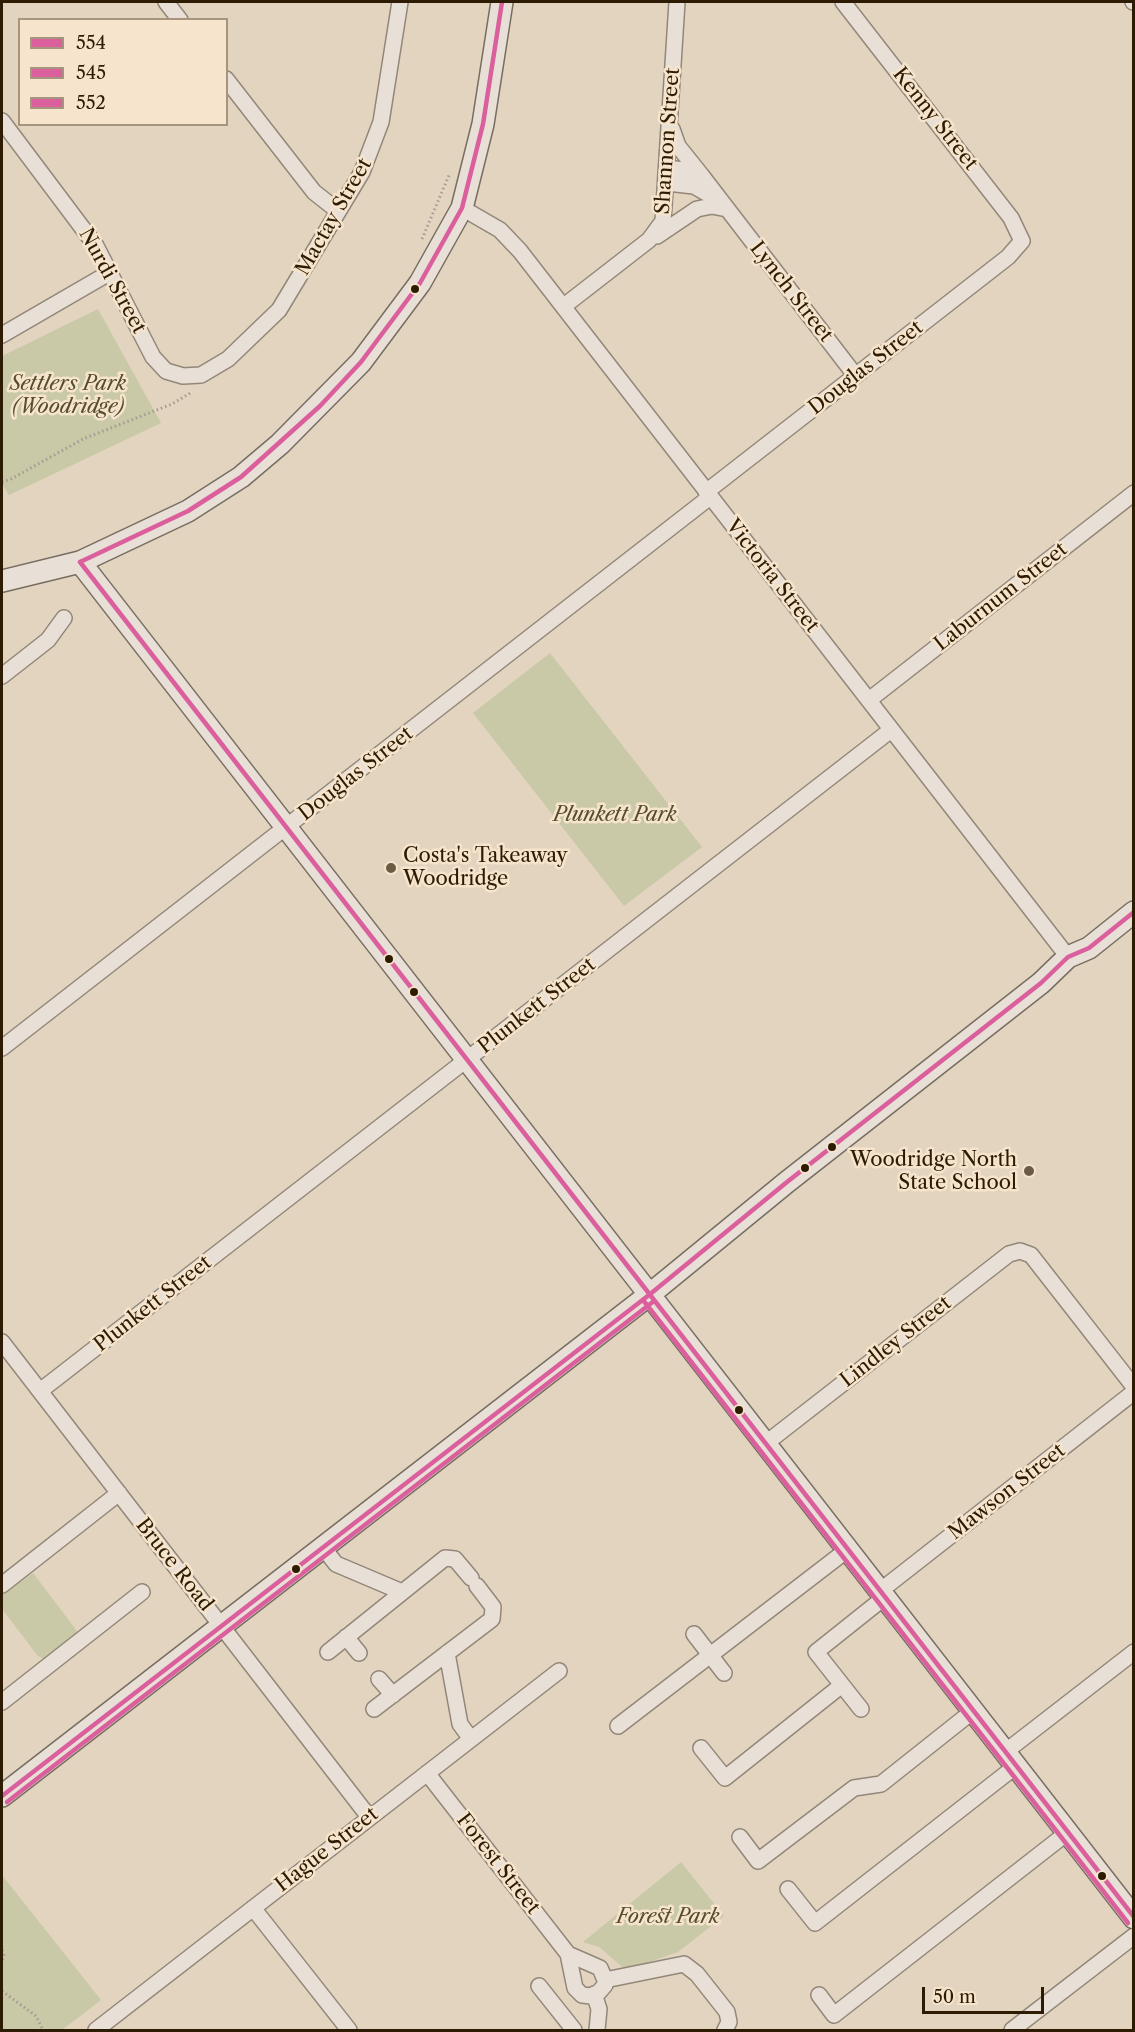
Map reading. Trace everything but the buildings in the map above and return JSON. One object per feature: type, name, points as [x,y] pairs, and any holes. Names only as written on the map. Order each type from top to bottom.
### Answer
[{"type":"street","points":[[166,2],[178,18]]},
{"type":"street","name":"Mactay Street","points":[[190,376],[228,358],[279,310],[362,172],[373,148],[388,84],[400,2]]},
{"type":"street","points":[[2,581],[80,562],[188,511],[241,477],[280,444],[361,362],[420,283],[462,208],[474,168],[488,101],[502,2]]},
{"type":"street","name":"Shannon Street","points":[[564,306],[649,240],[660,228],[664,217],[677,2]]},
{"type":"street","name":"Kenny Street","points":[[843,2],[1011,218],[1022,241]]},
{"type":"street","points":[[228,82],[314,192],[338,211]]},
{"type":"street","name":"Nurdi Street","points":[[2,121],[96,246],[153,357],[166,371],[190,376]]},
{"type":"street","name":"Lynch Street","points":[[670,123],[678,146],[855,375]]},
{"type":"street","points":[[667,176],[692,171],[703,177]]},
{"type":"street","name":"Lynch Street","points":[[667,176],[699,188],[726,208]]},
{"type":"street","points":[[649,240],[693,210],[712,206],[726,208]]},
{"type":"street","name":"Victoria Street","points":[[462,208],[500,230],[564,306],[1068,957]]},
{"type":"street","name":"Douglas Street","points":[[2,1048],[286,829],[855,375],[1008,257],[1022,241]]},
{"type":"street","points":[[2,335],[109,273]]},
{"type":"street","name":"Laburnum Street","points":[[869,700],[1134,493]]},
{"type":"street","points":[[80,562],[1134,1918]]},
{"type":"street","points":[[2,676],[48,640],[64,618]]},
{"type":"street","name":"Plunkett Street","points":[[40,1391],[891,730]]},
{"type":"street","points":[[3,1791],[649,1295],[787,1182],[1041,983],[1068,957],[1089,948],[1134,912]]},
{"type":"street","name":"Lindley Street","points":[[765,1444],[1009,1254],[1020,1251],[1031,1255],[1134,1387]]},
{"type":"street","name":"Bruce Road","points":[[4,1349],[40,1391],[369,1818]]},
{"type":"street","name":"Mawson Street","points":[[842,1685],[816,1652],[882,1594],[1134,1392]]},
{"type":"street","points":[[2,1585],[119,1493]]},
{"type":"street","points":[[322,1546],[336,1564],[402,1592]]},
{"type":"street","points":[[618,1726],[847,1550]]},
{"type":"street","points":[[328,1652],[445,1558],[454,1559],[474,1582],[493,1607],[492,1619],[374,1709]]},
{"type":"street","points":[[2,1702],[142,1592]]},
{"type":"street","points":[[694,1634],[724,1673]]},
{"type":"street","points":[[346,1636],[358,1653]]},
{"type":"street","points":[[788,1889],[814,1923],[1134,1652]]},
{"type":"street","points":[[447,1653],[460,1724],[471,1739]]},
{"type":"street","name":"Hague Street","points":[[96,2031],[559,1671]]},
{"type":"street","points":[[379,1679],[393,1695]]},
{"type":"street","points":[[701,1748],[725,1778],[842,1685],[861,1709]]},
{"type":"street","points":[[740,1837],[758,1862],[854,1788],[881,1784],[973,1711]]},
{"type":"street","name":"Forest Street","points":[[427,1773],[568,1954],[575,1988],[582,1995],[594,1994]]},
{"type":"street","points":[[819,1995],[834,2014],[1067,1833]]},
{"type":"street","points":[[253,1908],[349,2031]]},
{"type":"street","points":[[1012,2031],[1134,1936]]},
{"type":"street","name":"Forest Street","points":[[568,1954],[600,1968],[606,1980]]},
{"type":"street","points":[[597,2031],[599,2009],[594,1994],[605,1985],[606,1980],[684,1964],[697,1974],[727,2012],[729,2022],[725,2031]]},
{"type":"street","points":[[538,1986],[574,2031]]},
{"type":"path","points":[[421,240],[451,172]]},
{"type":"path","points":[[2,482],[83,439],[172,404],[198,388],[190,376]]},
{"type":"path","points":[[2,1950],[4,1954],[2,1961]]},
{"type":"path","points":[[2,1991],[36,2016],[43,2031]]},
{"type":"green space","name":"Settlers Park (Woodridge)","points":[[98,309],[161,423],[9,495],[2,484],[2,356]]},
{"type":"green space","name":"Plunkett Park","points":[[550,653],[702,847],[624,906],[473,713]]},
{"type":"green space","points":[[33,1573],[77,1631],[44,1659],[38,1656],[2,1609],[2,1595]]},
{"type":"green space","name":"Forest Park","points":[[681,1862],[724,1916],[678,1952],[626,1970],[599,1947],[583,1942]]},
{"type":"green space","points":[[2,1875],[101,2000],[62,2030],[2,2030]]},
{"type":"transit line","name":"554","points":[[80,562],[188,511],[241,477],[320,406],[361,362],[420,283],[462,208],[483,124],[502,2]]},
{"type":"transit line","name":"554","points":[[80,562],[1134,1917]]},
{"type":"transit line","name":"552","points":[[2,1796],[649,1295],[787,1182],[1041,983],[1068,957],[1089,948],[1134,912]]},
{"type":"transit line","name":"545","points":[[643,1300],[1128,1923]]},
{"type":"transit line","name":"545","points":[[7,1802],[654,1301]]},
{"type":"place","name":"Costa's Takeaway Woodridge","points":[[391,868]]},
{"type":"place","name":"Woodridge North State School","points":[[1029,1171]]}]
